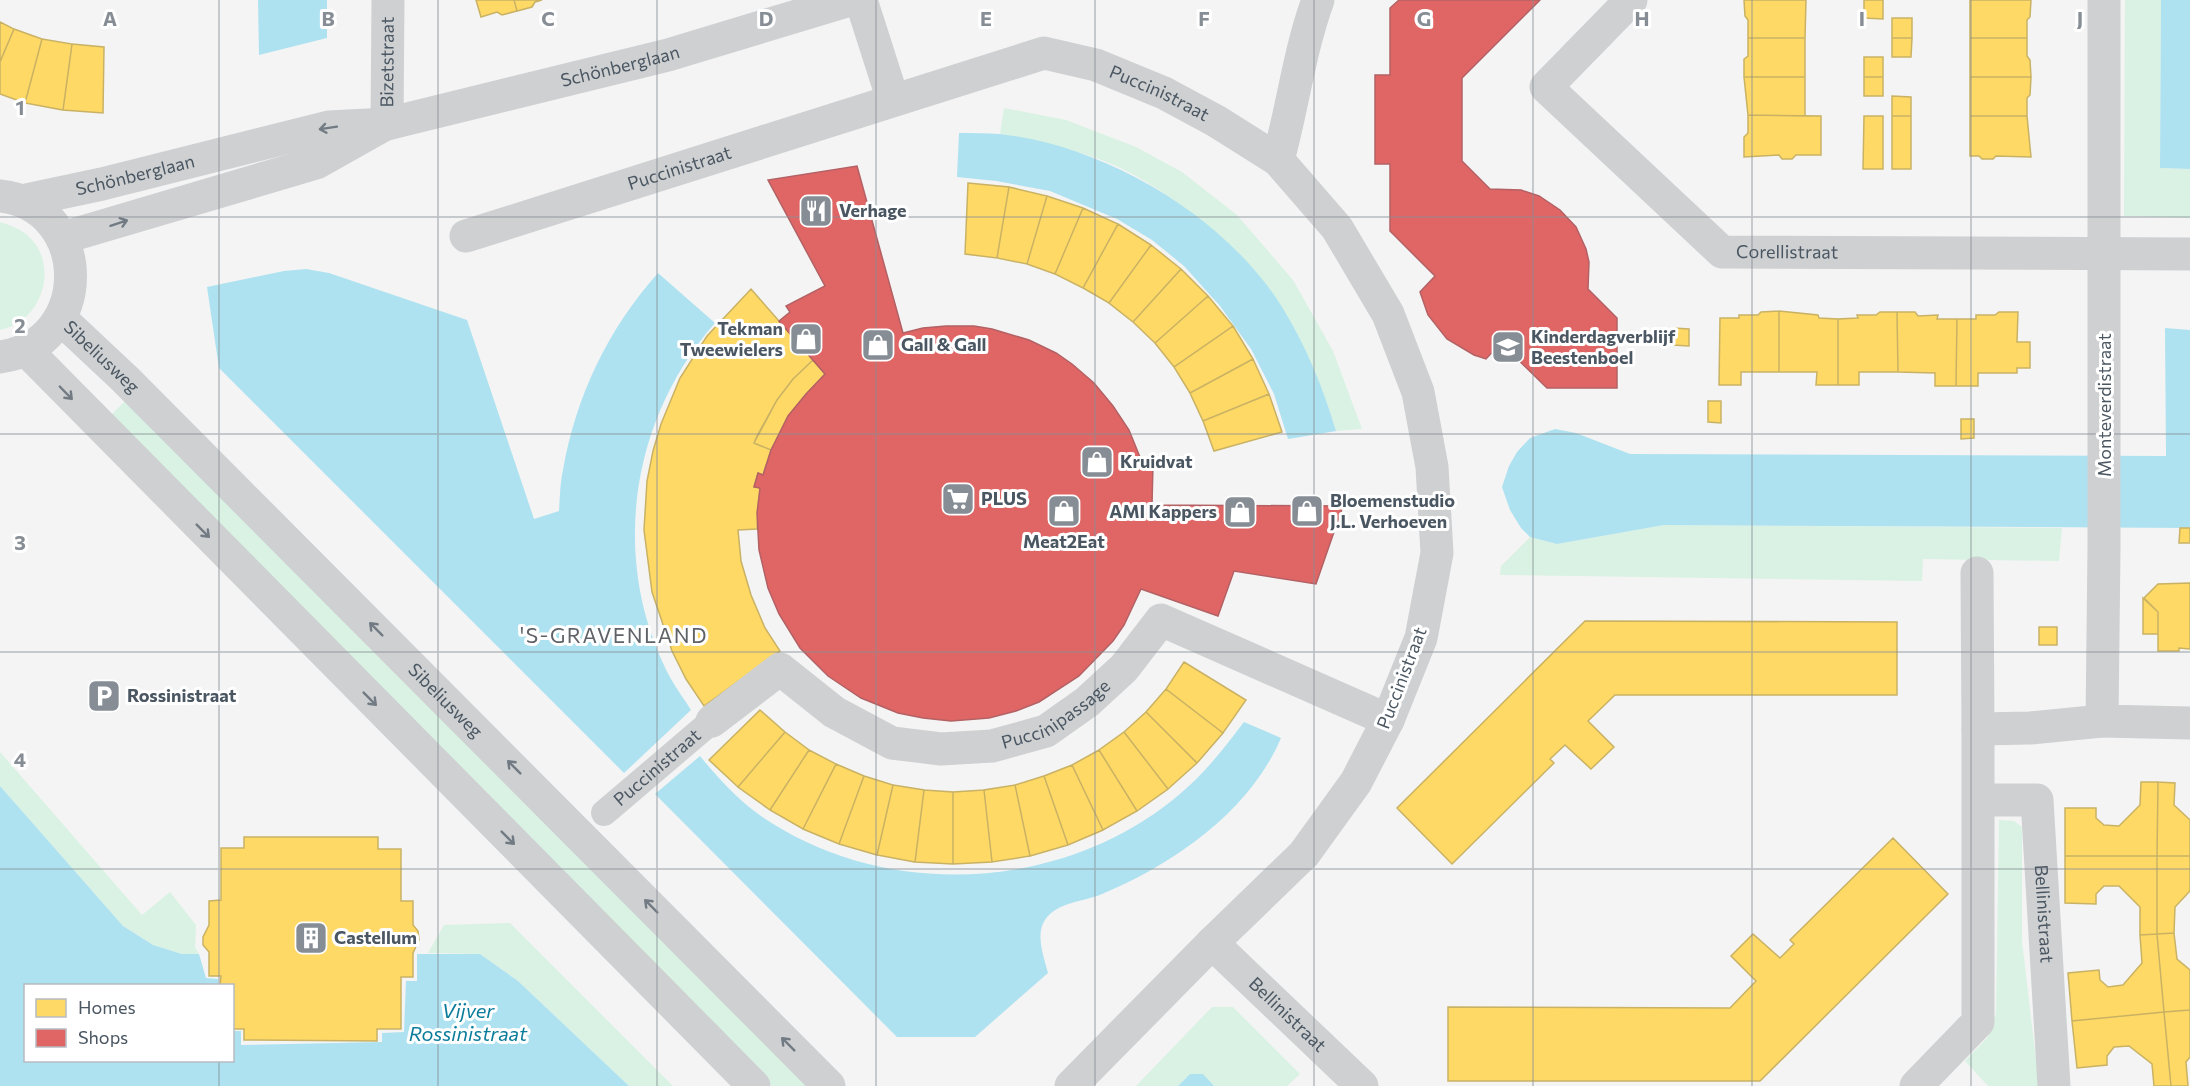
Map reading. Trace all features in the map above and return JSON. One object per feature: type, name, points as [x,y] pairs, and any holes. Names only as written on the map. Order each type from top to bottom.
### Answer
[{"type":"street","name":"Bizetstraat","points":[[387,124],[388,0]]},
{"type":"street","name":"Schönberglaan","points":[[11,199],[102,184],[329,127],[387,124],[668,55],[850,0]]},
{"type":"street","points":[[861,0],[893,100]]},
{"type":"street","points":[[1278,160],[1288,124],[1306,34],[1318,0]]},
{"type":"street","name":"Corellistraat","points":[[1631,0],[1546,87],[1722,252],[2105,254]]},
{"type":"street","name":"Monteverdistraat","points":[[2102,722],[2105,436],[2104,0]]},
{"type":"street","name":"Puccinistraat","points":[[466,236],[1044,53],[1096,64],[1164,93],[1216,121],[1278,160],[1337,228],[1388,314],[1418,392],[1432,467],[1437,553],[1421,638],[1388,720],[1356,782],[1304,854],[1212,943],[1071,1086]]},
{"type":"street","name":"Schönberglaan","points":[[62,238],[316,163],[387,124]]},
{"type":"street","points":[[11,199],[42,214],[62,238],[72,274],[70,292],[60,318],[52,330],[13,354],[754,1086]]},
{"type":"street","points":[[2105,254],[2190,254]]},
{"type":"street","name":"Sibeliusweg","points":[[60,318],[142,396],[829,1086]]},
{"type":"street","points":[[1916,1086],[1978,1022],[1977,573]]},
{"type":"street","name":"Puccinipassage","points":[[712,721],[780,669],[834,712],[892,743],[941,749],[992,746],[1046,731],[1087,702],[1124,668],[1161,620],[1388,720]]},
{"type":"street","name":"Puccinistraat","points":[[604,813],[712,721]]},
{"type":"street","points":[[1978,729],[2030,728],[2102,722],[2190,723]]},
{"type":"street","name":"Bellinistraat","points":[[1979,800],[2037,800],[2054,1086]]},
{"type":"street","name":"Bellinistraat","points":[[1212,943],[1362,1086]]},
{"type":"green space","points":[[2125,0],[2161,0],[2160,168],[2190,169],[2190,218],[2124,216]]},
{"type":"green space","points":[[1004,108],[1066,120],[1136,147],[1182,172],[1237,215],[1293,280],[1333,351],[1362,429],[1336,431],[1311,364],[1279,306],[1260,279],[1212,230],[1166,194],[1119,167],[1069,150],[1000,134]]},
{"type":"green space","points":[[0,222],[23,232],[37,246],[43,260],[44,275],[42,290],[27,316],[15,325],[0,330]]},
{"type":"green space","points":[[128,398],[808,1083],[805,1086],[772,1086],[108,418]]},
{"type":"green space","points":[[1664,525],[2062,528],[2059,561],[1923,559],[1922,581],[1500,575],[1501,566],[1530,537],[1557,544]]},
{"type":"green space","points":[[0,752],[142,915],[170,892],[196,925],[195,947],[199,954],[182,954],[153,945],[123,926],[0,786]]},
{"type":"green space","points":[[1999,820],[2014,821],[2022,827],[2022,941],[2039,1086],[1988,1086],[1965,1061],[1988,1037],[1996,1014]]},
{"type":"green space","points":[[510,923],[673,1086],[629,1086],[518,981],[480,954],[428,953],[444,925]]},
{"type":"green space","points":[[1212,1007],[1233,1007],[1300,1074],[1287,1086],[1214,1086],[1203,1075],[1190,1074],[1178,1086],[1136,1086]]},
{"type":"water","points":[[258,0],[327,0],[327,38],[259,55]]},
{"type":"water","points":[[2161,0],[2190,0],[2190,169],[2160,168]]},
{"type":"water","points":[[959,133],[999,134],[1039,141],[1080,153],[1159,190],[1195,215],[1229,243],[1258,274],[1282,307],[1313,367],[1336,431],[1288,439],[1274,394],[1251,349],[1220,306],[1184,266],[1152,240],[1117,219],[1050,191],[996,181],[957,177]]},
{"type":"water","points":[[306,269],[329,273],[467,320],[534,519],[559,511],[561,480],[569,443],[586,390],[609,340],[658,273],[715,323],[686,362],[663,404],[647,448],[638,494],[635,541],[640,588],[652,634],[671,679],[691,710],[624,773],[219,368],[207,287],[284,271]]},
{"type":"water","points":[[2165,328],[2190,330],[2190,528],[1664,525],[1557,544],[1530,537],[1521,528],[1510,510],[1502,487],[1509,466],[1517,452],[1530,438],[1555,429],[1576,433],[1630,454],[2166,456]]},
{"type":"water","points":[[1244,722],[1281,738],[1250,789],[1230,812],[1182,851],[1129,882],[1102,894],[1063,906],[1050,914],[1042,926],[1040,939],[1048,973],[975,1037],[897,1037],[655,794],[700,756],[744,803],[761,816],[810,844],[863,863],[918,873],[975,874],[1031,866],[1084,850],[1135,826],[1190,785]]},
{"type":"water","name":"Vijver Rossinistraat","points":[[0,786],[123,926],[153,945],[182,954],[199,954],[206,978],[218,979],[218,984],[24,984],[24,1062],[234,1062],[234,1031],[241,1031],[241,1045],[382,1042],[382,1033],[404,1032],[406,981],[417,981],[417,954],[480,954],[518,981],[629,1086],[0,1086]]},
{"type":"water","points":[[1190,1074],[1203,1074],[1214,1086],[1178,1086]]},
{"type":"building: Homes","points":[[476,0],[514,0],[517,11],[502,15],[497,12],[481,17]]},
{"type":"building: Homes","points":[[514,0],[542,0],[535,2],[532,7],[517,11]]},
{"type":"building: Homes","points":[[1744,0],[1806,0],[1805,38],[1748,38],[1748,20],[1745,16]]},
{"type":"building: Homes","points":[[1864,0],[1883,0],[1883,19],[1864,18]]},
{"type":"building: Homes","points":[[1970,0],[2031,0],[2030,17],[2027,20],[2027,38],[1970,38]]},
{"type":"building: Homes","points":[[1892,18],[1912,18],[1912,38],[1892,38]]},
{"type":"building: Homes","points":[[0,22],[14,29],[0,62]]},
{"type":"building: Homes","points":[[14,29],[42,39],[25,103],[0,94],[0,62]]},
{"type":"building: Homes","points":[[1748,38],[1805,38],[1805,77],[1744,77],[1744,59],[1748,56]]},
{"type":"building: Homes","points":[[1892,38],[1912,38],[1911,57],[1892,57]]},
{"type":"building: Homes","points":[[1970,38],[2027,38],[2027,56],[2030,60],[2031,77],[1970,77]]},
{"type":"building: Homes","points":[[42,39],[72,44],[63,110],[25,103]]},
{"type":"building: Homes","points":[[72,44],[104,47],[103,113],[63,110]]},
{"type":"building: Homes","points":[[1864,57],[1883,57],[1883,77],[1864,77]]},
{"type":"building: Homes","points":[[1744,77],[1805,77],[1805,116],[1748,115]]},
{"type":"building: Homes","points":[[1864,77],[1883,77],[1883,96],[1864,96]]},
{"type":"building: Homes","points":[[1970,77],[2031,77],[2030,95],[2027,98],[2027,116],[1970,116]]},
{"type":"building: Homes","points":[[1892,96],[1911,97],[1911,116],[1892,116]]},
{"type":"building: Homes","points":[[1748,115],[1821,116],[1821,155],[1796,155],[1792,159],[1782,159],[1779,155],[1744,157],[1744,137],[1748,133]]},
{"type":"building: Homes","points":[[1864,116],[1883,116],[1883,169],[1863,169]]},
{"type":"building: Homes","points":[[1892,116],[1911,116],[1911,169],[1892,169]]},
{"type":"building: Homes","points":[[1970,116],[2027,116],[2031,157],[1996,156],[1993,159],[1982,159],[1979,156],[1970,156]]},
{"type":"building: Homes","points":[[968,183],[1009,187],[997,258],[965,254]]},
{"type":"building: Homes","points":[[1009,187],[1047,196],[1027,264],[997,258]]},
{"type":"building: Homes","points":[[1047,196],[1083,208],[1055,274],[1027,264]]},
{"type":"building: Homes","points":[[1083,208],[1118,224],[1083,288],[1055,274]]},
{"type":"building: Homes","points":[[1118,224],[1151,245],[1109,303],[1083,288]]},
{"type":"building: Homes","points":[[1151,245],[1181,269],[1133,322],[1109,303]]},
{"type":"building: Homes","points":[[1181,269],[1208,296],[1155,343],[1133,322]]},
{"type":"building: Homes","points":[[751,289],[813,360],[793,379],[777,400],[757,436],[754,443],[771,450],[763,475],[758,473],[754,487],[760,488],[757,529],[738,530],[741,561],[751,595],[765,628],[780,651],[704,706],[686,679],[672,651],[652,592],[644,530],[647,481],[661,424],[680,378],[707,336]]},
{"type":"building: Homes","points":[[1208,296],[1233,326],[1174,367],[1155,343]]},
{"type":"building: Homes","points":[[1779,311],[1779,372],[1741,372],[1741,385],[1719,385],[1720,318],[1739,318],[1739,315],[1758,315],[1761,312]]},
{"type":"building: Homes","points":[[1779,311],[1838,319],[1838,385],[1816,385],[1817,372],[1779,372]]},
{"type":"building: Homes","points":[[1880,312],[1897,312],[1898,372],[1859,372],[1859,385],[1838,385],[1838,319],[1858,318],[1857,315],[1876,315]]},
{"type":"building: Homes","points":[[1897,312],[1915,312],[1918,316],[1938,315],[1937,319],[1957,319],[1956,386],[1935,386],[1935,373],[1898,372]]},
{"type":"building: Homes","points":[[1999,312],[2018,312],[2017,342],[2030,342],[2030,368],[2017,368],[2017,373],[1978,373],[1978,386],[1956,386],[1957,319],[1976,319],[1976,315],[1995,315]]},
{"type":"building: Homes","points":[[1233,326],[1253,359],[1190,393],[1174,367]]},
{"type":"building: Homes","points":[[1673,328],[1689,329],[1689,346],[1672,345]]},
{"type":"building: Homes","points":[[1253,359],[1269,394],[1203,421],[1190,393]]},
{"type":"building: Homes","points":[[813,360],[825,374],[794,409],[771,450],[754,443],[777,400],[793,379]]},
{"type":"building: Homes","points":[[1269,394],[1282,432],[1214,451],[1203,421]]},
{"type":"building: Homes","points":[[1708,401],[1721,401],[1721,423],[1708,422]]},
{"type":"building: Homes","points":[[1961,419],[1974,419],[1974,438],[1961,439]]},
{"type":"building: Homes","points":[[2180,528],[2190,528],[2190,543],[2179,543]]},
{"type":"building: Homes","points":[[2190,583],[2190,649],[2158,651],[2158,612],[2144,598],[2158,584]]},
{"type":"building: Homes","points":[[2143,598],[2158,612],[2158,634],[2143,634]]},
{"type":"building: Homes","points":[[1585,621],[1897,622],[1897,695],[1615,695],[1588,721],[1614,747],[1591,769],[1565,745],[1550,759],[1554,763],[1452,864],[1397,808]]},
{"type":"building: Homes","points":[[2039,627],[2057,627],[2057,645],[2039,645]]},
{"type":"building: Homes","points":[[1184,662],[1246,700],[1223,733],[1166,689]]},
{"type":"building: Homes","points":[[1166,689],[1223,733],[1197,763],[1146,712]]},
{"type":"building: Homes","points":[[760,710],[785,732],[738,787],[709,760]]},
{"type":"building: Homes","points":[[1146,712],[1197,763],[1168,789],[1124,732]]},
{"type":"building: Homes","points":[[785,732],[809,750],[770,810],[738,787]]},
{"type":"building: Homes","points":[[1124,732],[1168,789],[1137,811],[1099,750]]},
{"type":"building: Homes","points":[[809,750],[836,764],[803,829],[770,810]]},
{"type":"building: Homes","points":[[1099,750],[1137,811],[1103,830],[1072,765]]},
{"type":"building: Homes","points":[[836,764],[864,776],[839,844],[803,829]]},
{"type":"building: Homes","points":[[1072,765],[1103,830],[1068,845],[1044,776]]},
{"type":"building: Homes","points":[[864,776],[893,785],[877,855],[839,844]]},
{"type":"building: Homes","points":[[1044,776],[1068,845],[1030,856],[1015,785]]},
{"type":"building: Homes","points":[[2141,782],[2158,782],[2157,856],[2065,856],[2065,808],[2096,808],[2096,818],[2104,825],[2119,826],[2140,805]]},
{"type":"building: Homes","points":[[2158,782],[2175,783],[2174,805],[2190,820],[2190,856],[2157,856]]},
{"type":"building: Homes","points":[[893,785],[924,790],[915,862],[877,855]]},
{"type":"building: Homes","points":[[1015,785],[1030,856],[992,862],[984,790]]},
{"type":"building: Homes","points":[[924,790],[953,792],[953,864],[915,862]]},
{"type":"building: Homes","points":[[984,790],[992,862],[953,864],[953,792]]},
{"type":"building: Homes","name":"Castellum","points":[[244,837],[378,837],[378,849],[401,849],[401,901],[413,901],[413,925],[418,931],[419,940],[413,953],[413,977],[401,977],[401,1029],[377,1029],[377,1041],[244,1040],[244,1029],[234,1029],[234,984],[220,984],[221,976],[209,976],[209,952],[203,945],[203,937],[209,925],[209,901],[221,900],[221,848],[244,848]]},
{"type":"building: Homes","points":[[1893,838],[1948,894],[1760,1081],[1448,1081],[1448,1007],[1730,1008],[1756,981],[1731,956],[1753,934],[1780,958],[1794,944],[1790,940]]},
{"type":"building: Homes","points":[[2065,856],[2157,856],[2157,934],[2140,935],[2140,907],[2119,886],[2104,886],[2096,894],[2096,904],[2065,903]]},
{"type":"building: Homes","points":[[2157,856],[2190,856],[2190,891],[2175,907],[2174,933],[2157,934]]},
{"type":"building: Homes","points":[[2174,933],[2177,959],[2190,970],[2190,1010],[2164,1012],[2157,934]]},
{"type":"building: Homes","points":[[2157,934],[2164,1012],[2072,1021],[2068,973],[2099,970],[2100,980],[2108,987],[2123,985],[2142,963],[2140,935]]},
{"type":"building: Homes","points":[[2190,1010],[2190,1057],[2186,1062],[2188,1086],[2171,1086],[2164,1012]]},
{"type":"building: Homes","points":[[2164,1012],[2171,1086],[2154,1086],[2152,1064],[2129,1046],[2114,1047],[2107,1056],[2107,1065],[2077,1068],[2072,1021]]},
{"type":"building: Shops","points":[[1399,0],[1540,0],[1462,78],[1462,161],[1490,189],[1521,190],[1539,196],[1560,210],[1576,227],[1589,262],[1588,289],[1617,318],[1617,388],[1547,388],[1501,343],[1486,359],[1474,355],[1447,339],[1428,315],[1420,292],[1435,276],[1390,231],[1390,164],[1375,164],[1375,75],[1390,75],[1390,8]]},
{"type":"building: Shops","points":[[857,166],[903,333],[946,326],[974,326],[992,329],[1029,340],[1056,353],[1072,364],[1094,383],[1113,406],[1129,430],[1144,467],[1153,464],[1152,505],[1343,506],[1316,584],[1234,571],[1218,616],[1141,589],[1124,625],[1113,641],[1079,676],[1039,702],[989,718],[951,721],[898,713],[861,698],[828,676],[800,648],[779,614],[768,588],[759,550],[757,513],[760,488],[754,487],[758,473],[763,475],[771,450],[788,416],[825,374],[779,321],[790,312],[786,306],[825,286],[768,180]]},
{"type":"place","name":"Verhage","points":[[816,211]]},
{"type":"place","name":"Tekman Tweewielers","points":[[806,339]]},
{"type":"place","name":"Gall & Gall","points":[[878,345]]},
{"type":"place","name":"Kinderdagverblijf Beestenboel","points":[[1508,347]]},
{"type":"place","name":"Kruidvat","points":[[1097,462]]},
{"type":"place","name":"PLUS","points":[[958,499]]},
{"type":"place","name":"Meat2Eat","points":[[1064,511]]},
{"type":"place","name":"Bloemenstudio J.L. Verhoeven","points":[[1307,511]]},
{"type":"place","name":"AMI Kappers","points":[[1240,512]]},
{"type":"place","name":"Rossinistraat","points":[[104,696]]},
{"type":"place","name":"Castellum","points":[[311,938]]},
{"type":"district","name":"'S-GRAVENLAND","points":[[614,636]]}]
